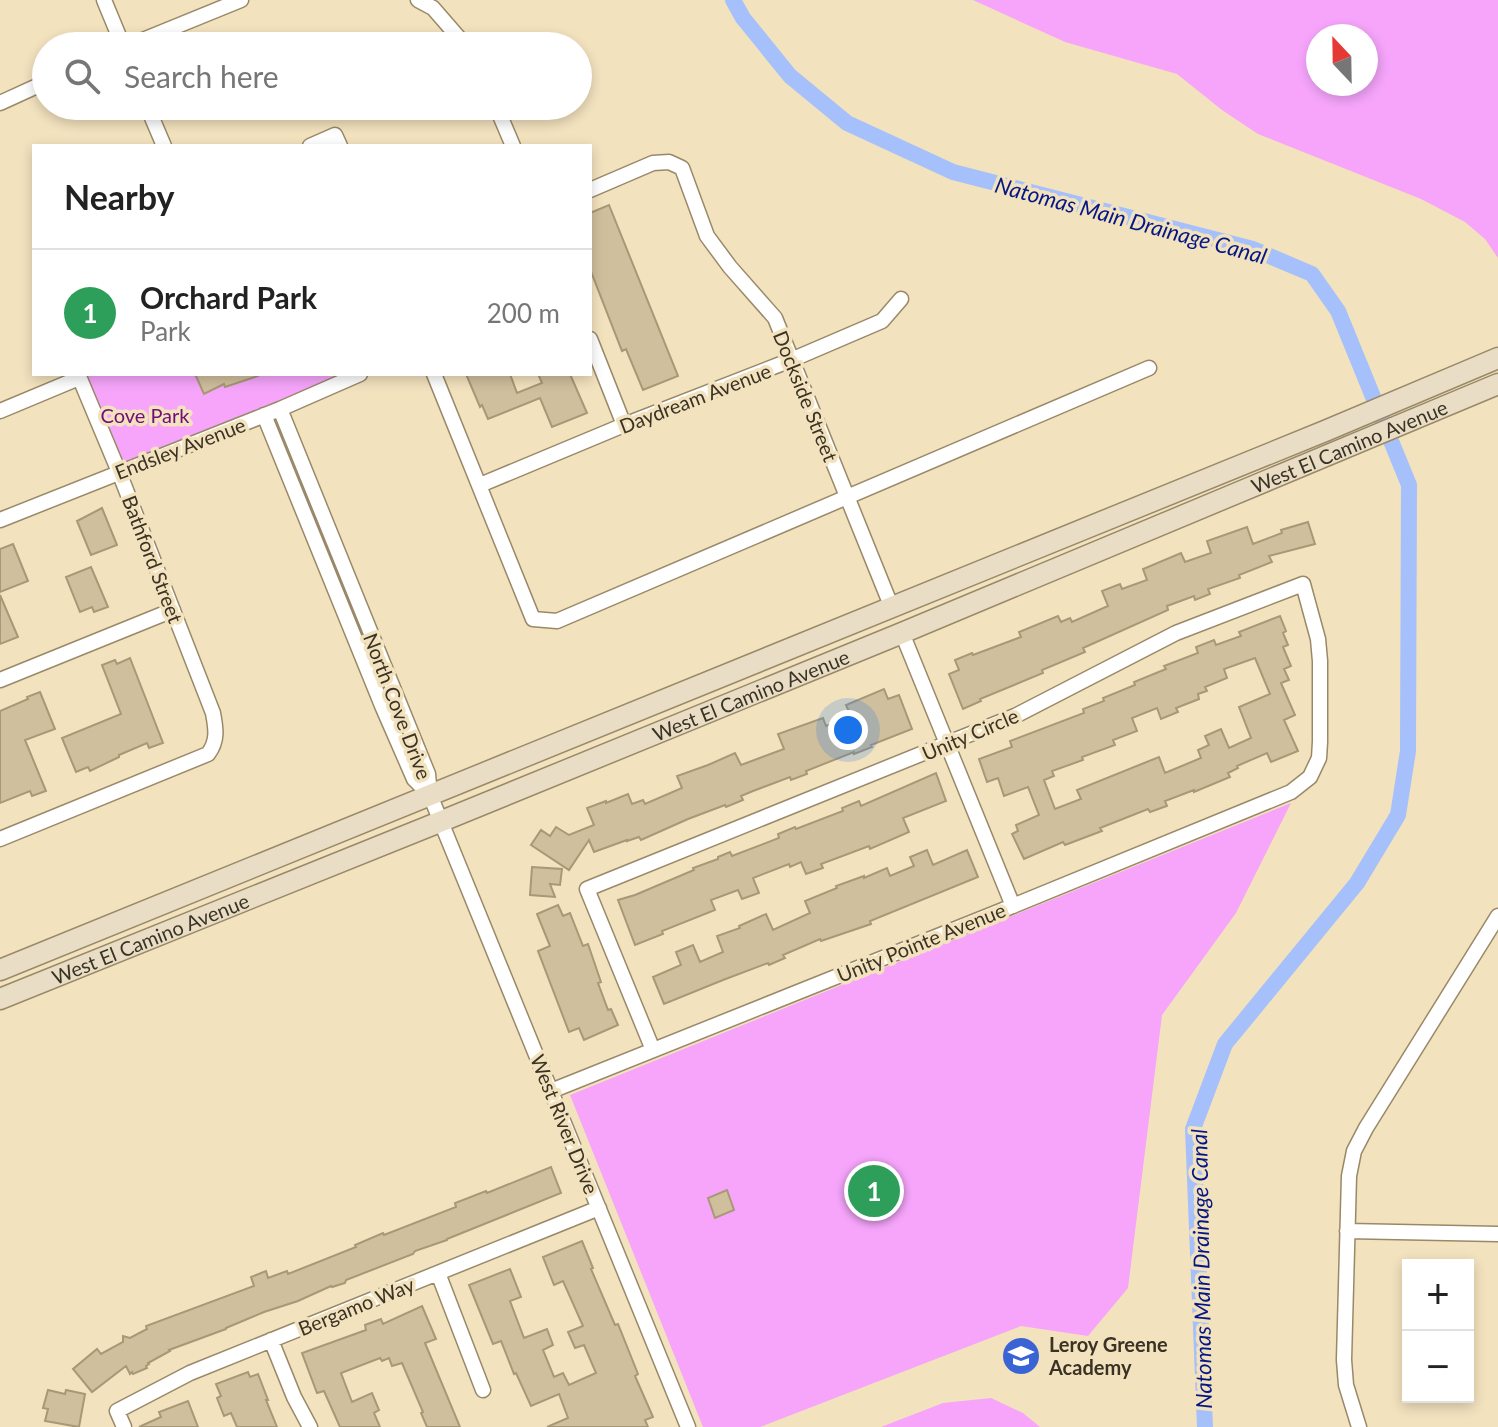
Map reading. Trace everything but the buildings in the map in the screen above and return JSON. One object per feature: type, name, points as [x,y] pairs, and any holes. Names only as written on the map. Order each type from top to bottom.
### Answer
[{"type":"main road","name":"West El Camino Avenue","points":[[0,970],[1498,358]]},
{"type":"main road","name":"West El Camino Avenue","points":[[0,999],[902,633],[1498,384]]},
{"type":"street","points":[[104,0],[119,32]]},
{"type":"street","points":[[161,32],[241,0]]},
{"type":"street","points":[[418,0],[433,8],[454,32]]},
{"type":"street","points":[[0,103],[32,88]]},
{"type":"street","points":[[153,120],[163,144]]},
{"type":"street","points":[[502,120],[512,144]]},
{"type":"street","name":"Dockside Street","points":[[592,189],[653,163],[669,162],[682,168],[707,236],[775,318],[892,608]]},
{"type":"street","name":"Daydream Avenue","points":[[480,485],[882,321],[901,299]]},
{"type":"street","points":[[592,344],[624,425]]},
{"type":"street","points":[[435,376],[533,619],[557,621],[1149,368]]},
{"type":"street","points":[[0,411],[79,376]]},
{"type":"street","name":"Bathford Street","points":[[0,839],[208,754],[214,746],[216,732],[213,713],[79,376]]},
{"type":"street","name":"Endsley Avenue","points":[[0,520],[355,376]]},
{"type":"street","name":"North Cove Drive","points":[[280,409],[428,774],[430,795]]},
{"type":"street","name":"North Cove Drive","points":[[264,415],[414,779],[430,795]]},
{"type":"street","name":"Unity Circle","points":[[653,1050],[587,889],[1015,716],[1176,633],[1303,584],[1318,639],[1319,758],[1310,777],[1291,792]]},
{"type":"street","points":[[0,680],[173,610]]},
{"type":"street","points":[[902,633],[1013,906]]},
{"type":"street","name":"Unity Pointe Avenue","points":[[551,1091],[1291,792]]},
{"type":"street","name":"West River Drive","points":[[430,795],[688,1427]]},
{"type":"street","points":[[1359,1427],[1346,1385],[1344,1360],[1349,1176],[1354,1151],[1497,917]]},
{"type":"street","name":"Bergamo Way","points":[[124,1427],[117,1411],[190,1373],[599,1208]]},
{"type":"street","points":[[1347,1231],[1498,1234]]},
{"type":"street","points":[[438,1273],[483,1390]]},
{"type":"street","points":[[271,1340],[310,1427]]},
{"type":"green space","points":[[973,0],[1498,0],[1498,258],[1485,239],[1465,222],[1421,199],[1258,134],[1177,74],[1065,42]]},
{"type":"green space","name":"Cove Park","points":[[84,376],[355,376],[119,472]]},
{"type":"green space","points":[[1291,803],[1236,913],[1162,1015],[1128,1288],[1088,1336],[1021,1326],[760,1427],[703,1427],[570,1095]]},
{"type":"green space","points":[[991,1398],[1023,1413],[1040,1427],[881,1427],[943,1403]]},
{"type":"waterway","name":"Natomas Main Drainage Canal","points":[[733,0],[743,18],[790,76],[847,123],[953,172],[1253,249],[1312,274],[1338,311],[1409,485],[1408,751],[1398,815],[1357,883],[1225,1044],[1193,1129],[1205,1427]]},
{"type":"place","name":"Orchard Park","points":[[874,1191]]},
{"type":"place","name":"Leroy Greene Academy","points":[[1021,1356]]}]
